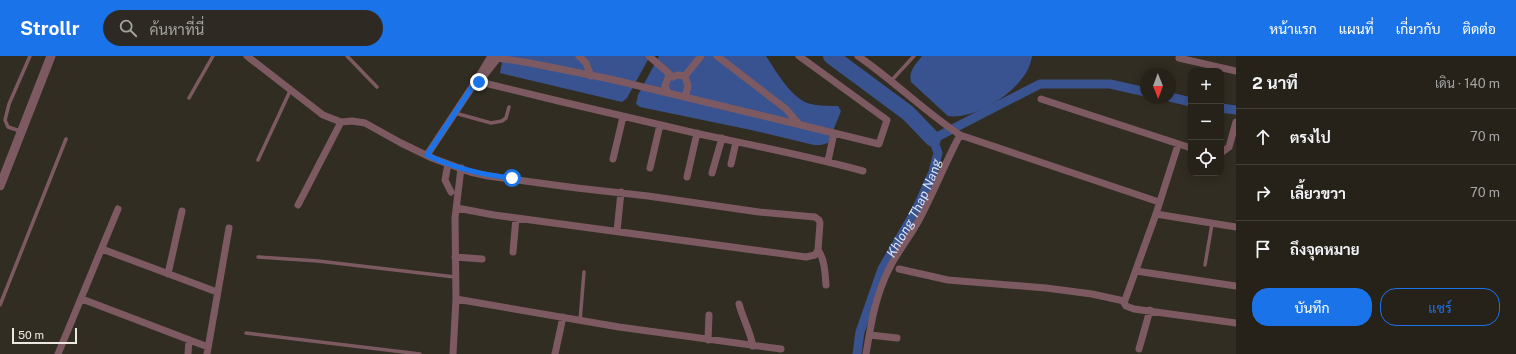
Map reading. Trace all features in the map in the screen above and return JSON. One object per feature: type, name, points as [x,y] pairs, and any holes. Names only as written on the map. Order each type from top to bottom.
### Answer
[{"type":"street","points":[[0,186],[51,56]]},
{"type":"street","points":[[247,56],[290,91],[323,115],[341,122],[352,121],[366,123],[427,155],[448,164],[488,176],[621,192],[759,212],[815,217],[820,223],[818,250],[815,255],[806,256],[516,218],[456,208]]},
{"type":"street","points":[[477,82],[491,56]]},
{"type":"street","points":[[579,56],[586,63],[591,76]]},
{"type":"street","points":[[649,56],[672,76]]},
{"type":"street","points":[[685,76],[700,56]]},
{"type":"street","points":[[717,56],[786,109],[799,124]]},
{"type":"street","points":[[427,155],[477,82],[498,58],[530,63],[668,93],[879,144],[887,120],[799,56]]},
{"type":"street","points":[[858,56],[891,81],[940,122],[960,135],[1160,202]]},
{"type":"street","points":[[1179,58],[1236,71]]},
{"type":"street","points":[[668,93],[665,86],[668,78],[678,75],[685,76]]},
{"type":"street","points":[[685,76],[688,86],[685,97]]},
{"type":"street","points":[[477,82],[623,117],[828,161],[863,171]]},
{"type":"street","points":[[1041,99],[1188,147]]},
{"type":"street","points":[[613,159],[623,117]]},
{"type":"street","points":[[298,205],[341,122]]},
{"type":"street","points":[[1224,151],[1229,148],[1236,122]]},
{"type":"street","points":[[650,168],[660,125]]},
{"type":"street","points":[[687,177],[697,133]]},
{"type":"street","points":[[828,161],[834,133]]},
{"type":"street","points":[[866,354],[875,306],[889,270],[919,219],[960,135]]},
{"type":"street","points":[[712,173],[722,138]]},
{"type":"street","points":[[732,164],[736,142]]},
{"type":"street","points":[[1178,145],[1156,214],[1124,301],[1126,306],[1130,308],[1236,323]]},
{"type":"street","points":[[448,164],[445,180],[451,192]]},
{"type":"street","points":[[453,354],[456,298],[456,208],[461,168]]},
{"type":"street","points":[[617,231],[621,192]]},
{"type":"street","points":[[58,354],[118,209]]},
{"type":"street","points":[[168,274],[182,211]]},
{"type":"street","points":[[1156,214],[1236,227]]},
{"type":"street","points":[[513,252],[516,218]]},
{"type":"street","points":[[82,299],[190,340],[208,350],[229,228]]},
{"type":"street","points":[[102,249],[217,292]]},
{"type":"street","points":[[818,250],[822,256],[826,285]]},
{"type":"street","points":[[455,257],[482,259]]},
{"type":"street","points":[[898,269],[948,280],[1046,288],[1092,294],[1124,301]]},
{"type":"street","points":[[1136,271],[1236,286]]},
{"type":"street","points":[[456,298],[580,321],[781,349]]},
{"type":"street","points":[[739,304],[743,319],[751,334],[753,346]]},
{"type":"street","points":[[1139,349],[1150,310]]},
{"type":"street","points":[[708,340],[709,315]]},
{"type":"street","points":[[555,354],[562,317]]},
{"type":"street","points":[[870,335],[898,338]]},
{"type":"street","points":[[188,354],[190,340]]},
{"type":"lane","points":[[21,132],[8,127],[5,120],[9,104],[30,56]]},
{"type":"lane","points":[[189,98],[213,56]]},
{"type":"lane","points":[[347,56],[377,88]]},
{"type":"lane","points":[[891,81],[914,56]]},
{"type":"lane","points":[[258,160],[290,91]]},
{"type":"lane","points":[[455,113],[496,123],[506,118],[509,107]]},
{"type":"lane","points":[[0,305],[66,139]]},
{"type":"lane","points":[[1205,265],[1212,224]]},
{"type":"lane","points":[[258,257],[456,277]]},
{"type":"lane","points":[[580,321],[584,272]]},
{"type":"lane","points":[[246,333],[420,354]]},
{"type":"water","points":[[503,56],[650,56],[627,98],[622,102],[500,73]]},
{"type":"water","points":[[659,56],[766,56],[789,89],[801,100],[815,105],[838,106],[841,111],[828,143],[814,145],[751,130],[640,107],[636,104],[638,95]]},
{"type":"water","points":[[922,56],[1032,57],[1029,68],[1023,78],[1015,87],[994,103],[970,114],[948,116],[911,82],[910,78],[912,71]]},
{"type":"waterway","name":"Khlong Thap Nang","points":[[831,56],[908,113],[933,139]]},
{"type":"waterway","name":"Khlong Thap Nang","points":[[857,354],[860,332],[882,269],[916,210],[933,172],[938,153],[933,139],[1040,84],[1110,84],[1140,91]]},
{"type":"waterway","points":[[1176,98],[1188,101]]},
{"type":"waterway","points":[[1224,108],[1236,110]]},
{"type":"route","points":[[479,82],[476,81],[427,155],[470,172],[488,176],[512,178]]}]
